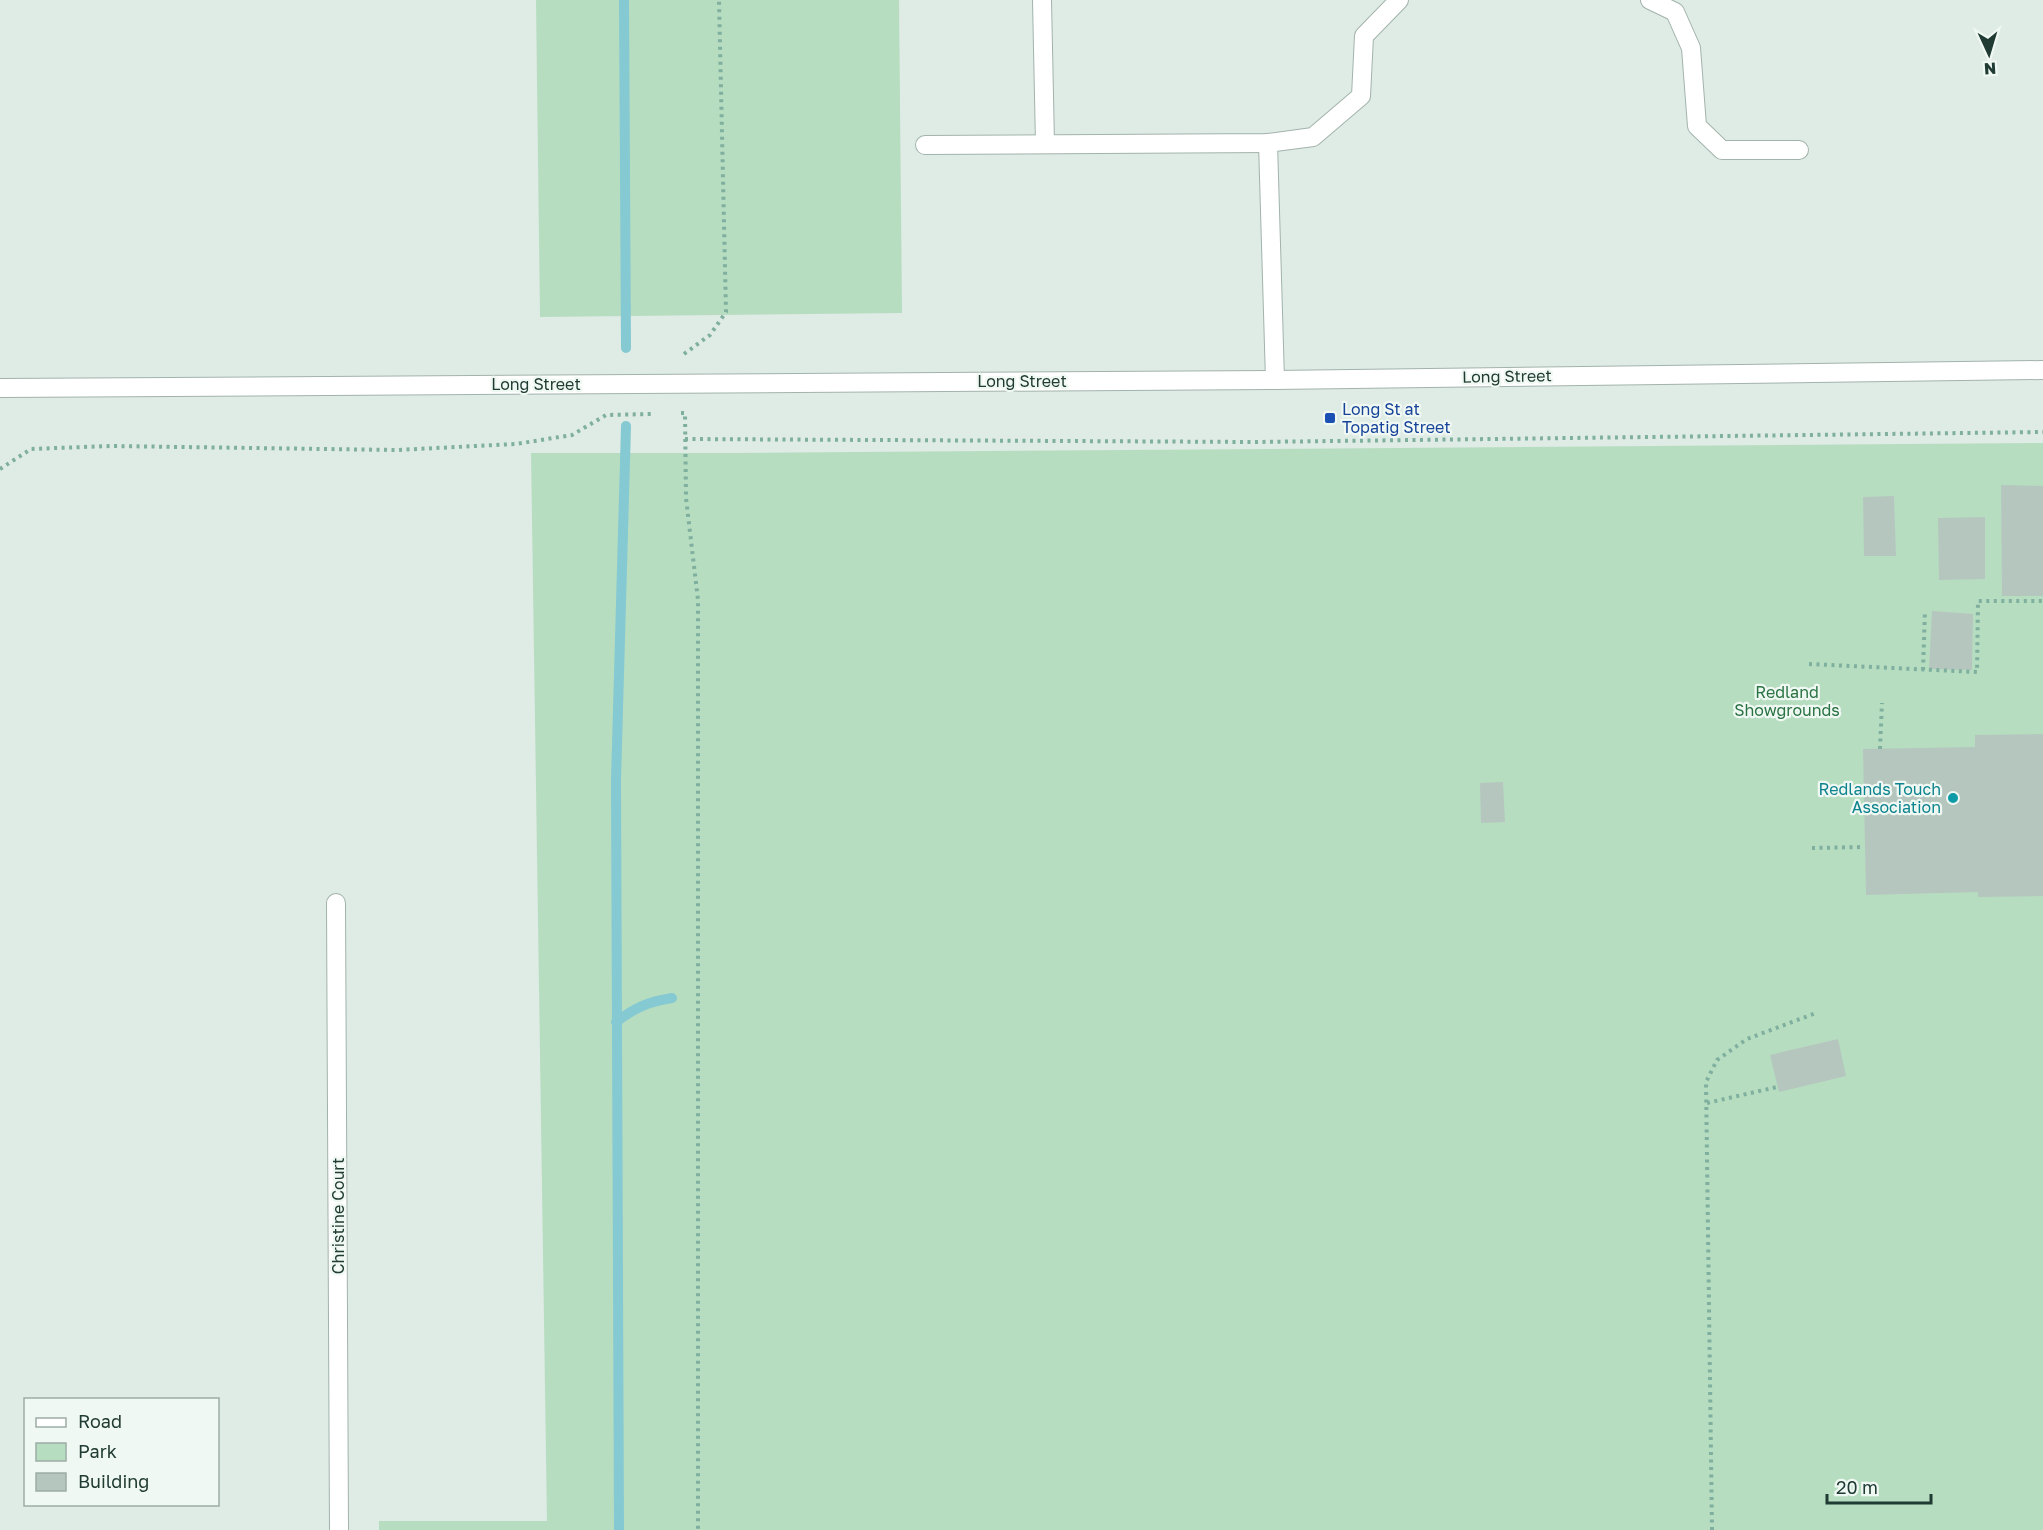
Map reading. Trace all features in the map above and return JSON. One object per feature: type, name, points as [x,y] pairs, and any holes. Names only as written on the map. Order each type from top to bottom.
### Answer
[{"type":"street","points":[[1042,0],[1045,144]]},
{"type":"street","points":[[924,145],[1268,143],[1313,137],[1360,96],[1364,36],[1398,0]]},
{"type":"street","points":[[1650,0],[1675,12],[1691,48],[1697,126],[1722,150],[1799,150]]},
{"type":"street","points":[[1268,143],[1275,380]]},
{"type":"street","name":"Long Street","points":[[0,388],[1275,380],[2043,370]]},
{"type":"street","name":"Christine Court","points":[[336,903],[339,1530]]},
{"type":"path","points":[[684,354],[710,335],[726,312],[720,0]]},
{"type":"path","points":[[0,469],[31,448],[110,446],[397,450],[516,444],[572,435],[606,415],[662,413]]},
{"type":"path","points":[[674,413],[685,413],[686,498],[698,600],[698,1530]]},
{"type":"path","points":[[685,439],[1255,442],[2043,432]]},
{"type":"path","points":[[1809,664],[1977,672],[1978,601],[2043,601]]},
{"type":"path","points":[[1923,670],[1925,610]]},
{"type":"path","points":[[1880,749],[1882,703]]},
{"type":"path","points":[[1812,848],[1864,847]]},
{"type":"path","points":[[1712,1530],[1707,1082],[1717,1060],[1747,1039],[1816,1013]]},
{"type":"path","points":[[1707,1103],[1778,1087]]},
{"type":"green space","points":[[536,0],[899,0],[902,313],[540,317]]},
{"type":"green space","name":"Redland Showgrounds","points":[[2043,443],[2043,1530],[379,1530],[379,1521],[547,1521],[531,453]]},
{"type":"building","points":[[2001,485],[2043,486],[2043,596],[2002,596]]},
{"type":"building","points":[[1894,496],[1896,556],[1864,556],[1863,497]]},
{"type":"building","points":[[1985,517],[1985,579],[1939,580],[1938,518]]},
{"type":"building","points":[[1932,611],[1973,614],[1972,670],[1929,669]]},
{"type":"building","name":"Redlands Touch Association","points":[[2043,734],[2043,896],[1978,897],[1978,892],[1866,895],[1863,749],[1975,747],[1975,735]]},
{"type":"building","points":[[1503,782],[1505,822],[1481,823],[1480,783]]},
{"type":"building","points":[[1838,1039],[1846,1076],[1779,1092],[1770,1055]]},
{"type":"waterway","points":[[624,0],[626,348]]},
{"type":"waterway","points":[[619,1530],[616,780],[626,426]]},
{"type":"waterway","points":[[616,1022],[642,1006],[672,998]]},
{"type":"place","name":"Long St at Topatig Street","points":[[1330,418]]},
{"type":"place","name":"Redlands Touch Association","points":[[1953,798]]}]
